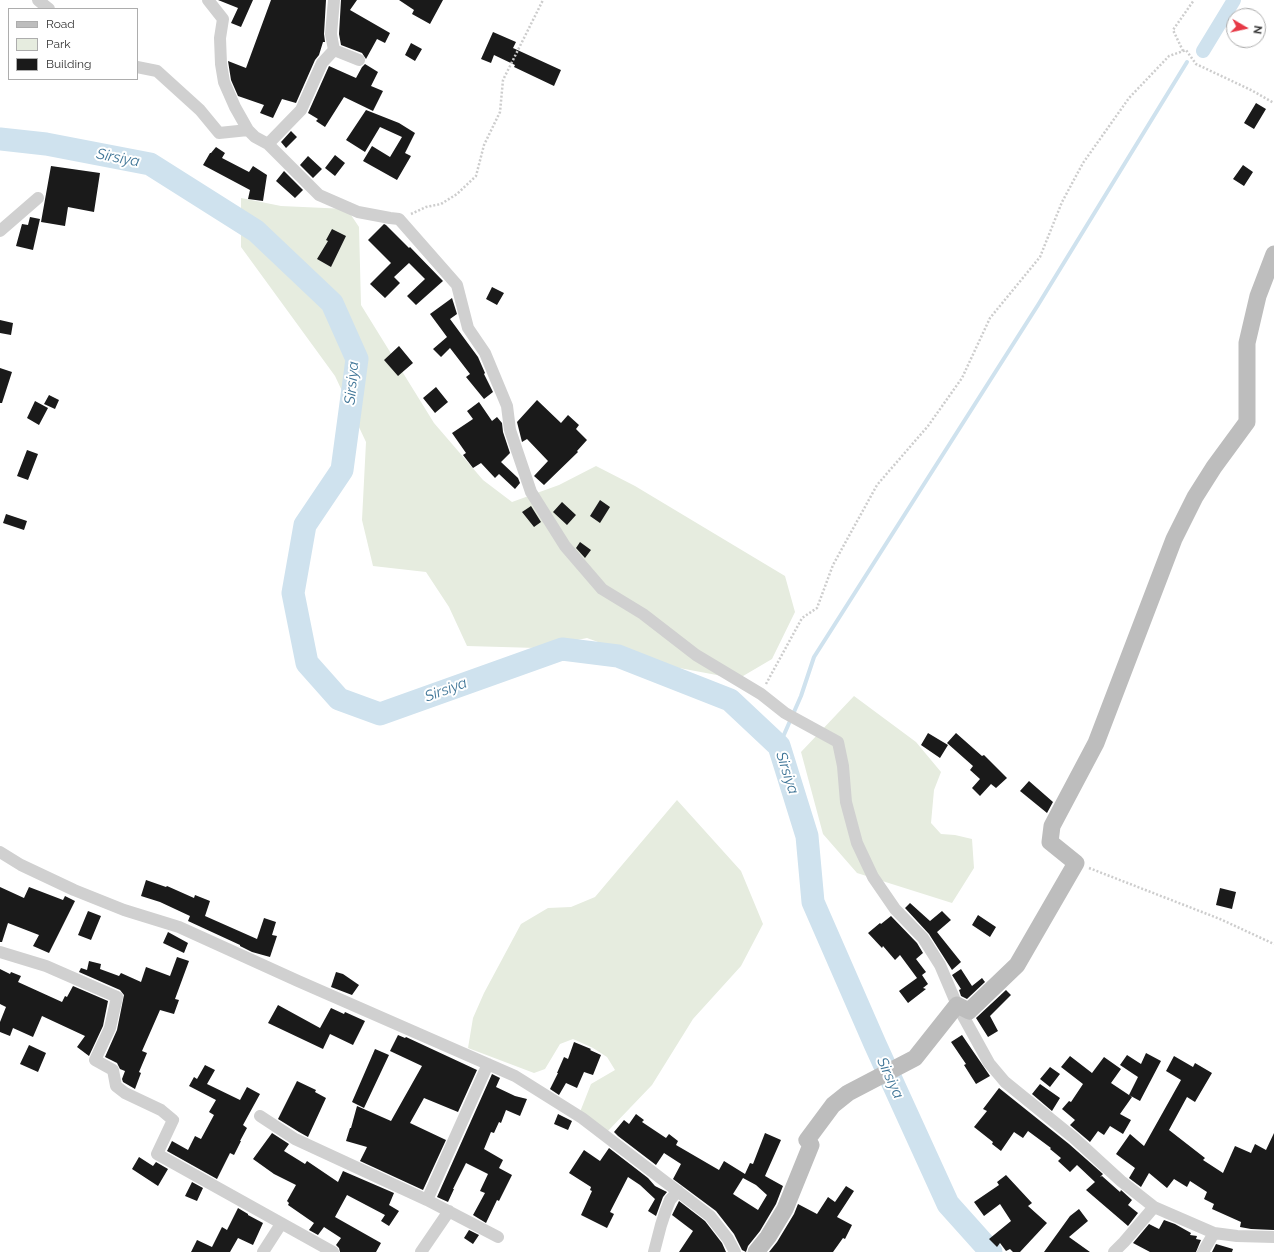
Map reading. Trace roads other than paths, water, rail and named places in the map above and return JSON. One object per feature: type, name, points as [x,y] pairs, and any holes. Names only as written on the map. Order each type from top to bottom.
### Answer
[{"type":"street","points":[[38,0],[48,8]]},
{"type":"street","points":[[208,0],[223,19],[220,38],[221,64],[224,82],[235,107],[248,130],[255,137],[268,144],[319,195],[358,212],[399,219],[457,285],[468,328],[485,353],[507,406],[510,430],[532,492],[565,546],[602,589],[643,614],[696,655],[761,694],[790,715],[838,742],[843,766],[846,802],[856,843],[874,877],[895,909],[923,938],[940,965],[957,1005],[989,1063],[1006,1082],[1154,1207],[1214,1233],[1237,1236],[1274,1237]]},
{"type":"street","points":[[334,0],[331,34],[334,50]]},
{"type":"street","points":[[268,144],[301,110],[322,63],[334,50]]},
{"type":"street","points":[[334,50],[360,60]]},
{"type":"street","points":[[138,66],[157,71],[200,110],[219,133],[248,130]]},
{"type":"street","points":[[0,231],[38,198]]},
{"type":"street","points":[[957,1005],[968,1011],[1017,964],[1076,863],[1050,842],[1052,826],[1096,743],[1174,539],[1195,496],[1247,422],[1247,343],[1258,296],[1274,254]]},
{"type":"street","points":[[0,852],[21,865],[74,890],[124,910],[179,927],[515,1076],[582,1118],[710,1216],[728,1239],[735,1252]]},
{"type":"street","points":[[0,952],[46,966],[117,996],[110,1028],[95,1060],[113,1070],[116,1086],[125,1093],[161,1110],[173,1120],[157,1154],[334,1252]]},
{"type":"street","points":[[756,1252],[768,1237],[784,1208],[810,1145],[807,1140],[833,1106],[848,1093],[915,1058],[957,1005]]},
{"type":"street","points":[[427,1200],[488,1064]]},
{"type":"street","points":[[260,1116],[295,1138],[427,1200],[498,1237]]},
{"type":"street","points":[[654,1252],[660,1225],[670,1200],[678,1191]]},
{"type":"street","points":[[1114,1252],[1154,1207]]},
{"type":"street","points":[[421,1252],[448,1211]]},
{"type":"street","points":[[263,1252],[281,1224]]},
{"type":"street","points":[[1203,1252],[1214,1233]]},
{"type":"waterway","points":[[1203,51],[1234,0]]},
{"type":"waterway","points":[[779,746],[801,696],[814,657],[1038,305],[1187,62]]},
{"type":"waterway","name":"Sirsiya","points":[[0,139],[46,144],[150,164],[256,231],[332,303],[357,359],[342,470],[305,525],[293,593],[307,663],[339,699],[380,714],[562,649],[618,656],[730,700],[779,746],[807,836],[813,902],[875,1044],[948,1204],[991,1252]]}]
